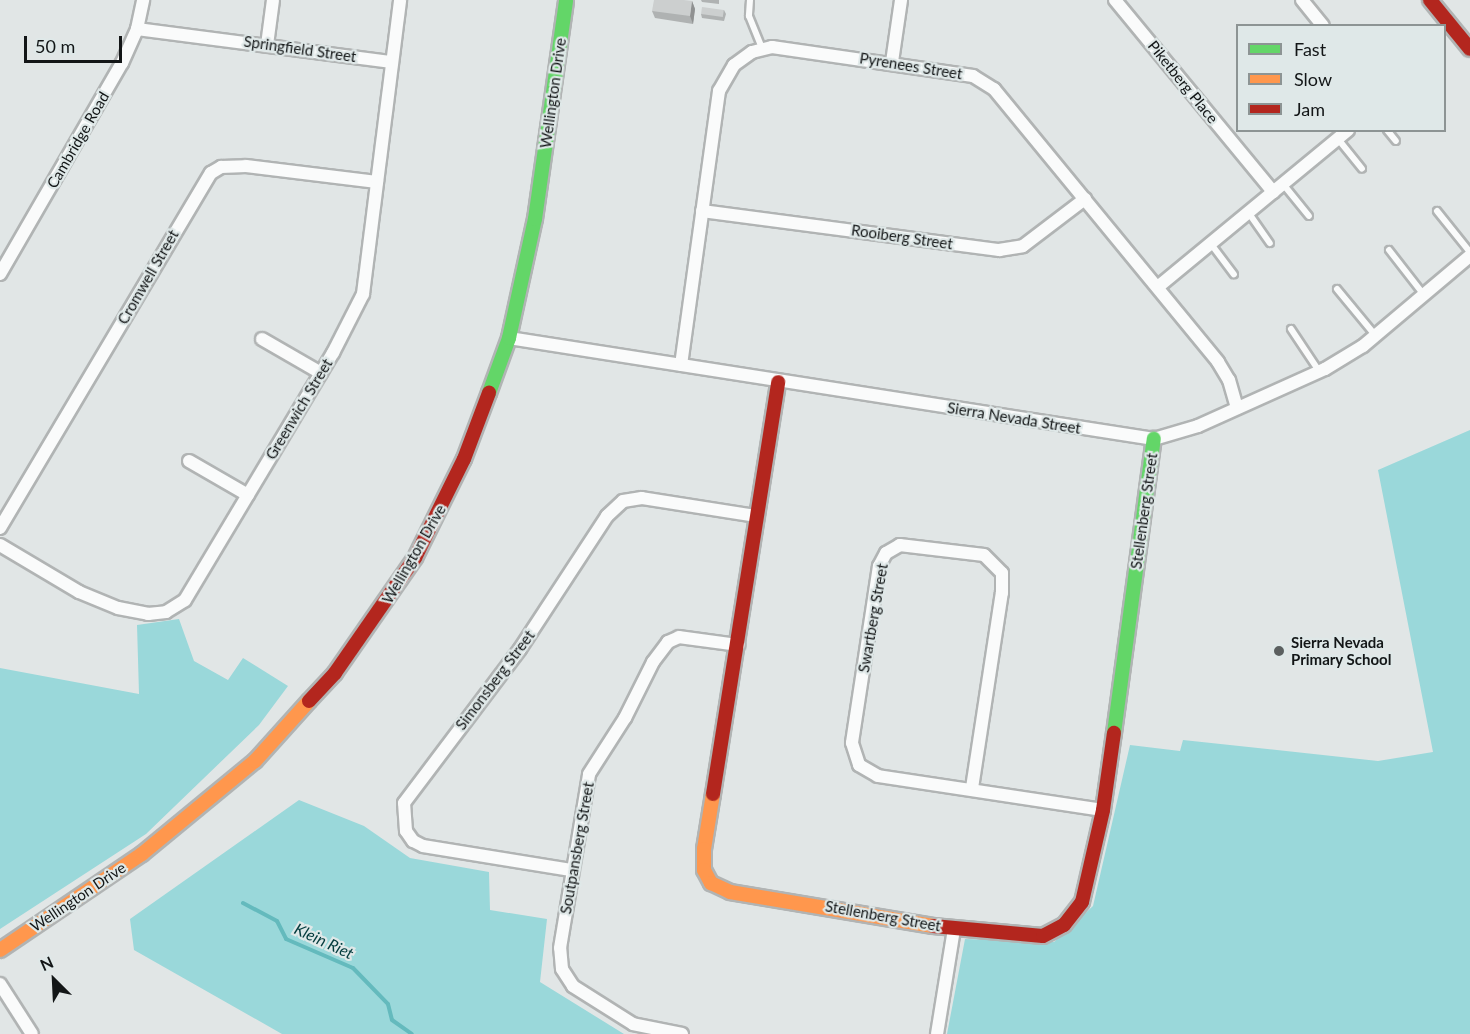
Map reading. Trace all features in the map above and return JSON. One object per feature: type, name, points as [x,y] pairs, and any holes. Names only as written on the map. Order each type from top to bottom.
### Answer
[{"type":"street","name":"Cambridge Road","points":[[0,274],[122,63],[137,29],[143,0]]},
{"type":"street","points":[[267,45],[273,0]]},
{"type":"street","name":"Greenwich Street","points":[[0,545],[107,604],[148,614],[166,612],[185,600],[321,373],[363,294],[400,0]]},
{"type":"street","name":"Wellington Drive","points":[[0,950],[142,854],[198,811],[284,731],[335,673],[387,601],[435,521],[478,426],[509,338],[535,219],[566,0]]},
{"type":"street","points":[[892,62],[901,0]]},
{"type":"street","name":"Piketberg Place","points":[[1115,0],[1273,192]]},
{"type":"street","points":[[1302,0],[1321,24]]},
{"type":"street","points":[[1430,0],[1470,49]]},
{"type":"street","name":"Springfield Street","points":[[137,29],[392,62]]},
{"type":"street","name":"Pyrenees Street","points":[[681,365],[722,84],[734,65],[762,49],[790,48],[973,76],[994,89],[1159,286],[1225,371],[1237,408]]},
{"type":"street","points":[[1159,286],[1346,132]]},
{"type":"street","name":"Cromwell Street","points":[[0,528],[211,173],[221,167],[246,166],[377,182]]},
{"type":"street","name":"Rooiberg Street","points":[[702,211],[1006,250],[1036,239],[1085,199]]},
{"type":"street","name":"Sierra Nevada Street","points":[[509,338],[778,382],[1154,439],[1198,426],[1319,372],[1375,335],[1470,254]]},
{"type":"street","points":[[262,339],[321,373]]},
{"type":"street","name":"Stellenberg Street","points":[[778,382],[704,849],[708,879],[730,892],[954,929],[1036,937],[1050,934],[1064,925],[1082,902],[1103,810],[1154,439]]},
{"type":"street","points":[[189,461],[248,495]]},
{"type":"street","name":"Simonsberg Street","points":[[571,870],[423,846],[413,841],[406,831],[404,803],[520,649],[607,516],[623,501],[642,498],[756,516]]},
{"type":"street","name":"Swartberg Street","points":[[972,789],[1002,593],[1002,573],[984,555],[900,545],[886,553],[879,567],[852,749],[859,765],[878,776],[1103,810]]},
{"type":"street","name":"Soutpansberg Street","points":[[682,1034],[620,1018],[566,978],[560,948],[571,870],[589,774],[659,651],[679,637],[738,645]]},
{"type":"street","points":[[937,1034],[954,929]]},
{"type":"street","points":[[0,984],[32,1034]]},
{"type":"lane","points":[[750,0],[749,15],[762,49]]},
{"type":"lane","points":[[1389,132],[1396,141]]},
{"type":"lane","points":[[1337,139],[1362,169]]},
{"type":"lane","points":[[1283,183],[1310,216]]},
{"type":"lane","points":[[1437,211],[1470,254]]},
{"type":"lane","points":[[1248,212],[1270,243]]},
{"type":"lane","points":[[1210,244],[1234,274]]},
{"type":"lane","points":[[1389,250],[1424,295]]},
{"type":"lane","points":[[1337,289],[1375,335]]},
{"type":"lane","points":[[1292,329],[1319,372]]},
{"type":"shaded area","points":[[1470,430],[1470,1034],[947,1034],[965,939],[1054,942],[1093,906],[1130,745],[1180,751],[1183,740],[1378,761],[1433,752],[1378,470]]},
{"type":"shaded area","points":[[179,619],[194,661],[228,680],[243,658],[288,686],[259,725],[146,834],[0,929],[0,668],[139,694],[137,625]]},
{"type":"shaded area","points":[[299,800],[364,826],[410,858],[489,872],[490,910],[547,919],[540,982],[624,1034],[282,1034],[134,950],[130,919]]},
{"type":"building","points":[[654,0],[692,1],[690,16],[652,11]]},
{"type":"building","points":[[702,7],[724,10],[723,17],[701,14]]},
{"type":"waterway","name":"Klein Riet","points":[[243,903],[277,921],[286,939],[353,968],[388,1004],[392,1020],[412,1034]]},
{"type":"traffic: fast","points":[[489,393],[509,338],[535,219],[566,0]]},
{"type":"traffic: fast","points":[[1114,733],[1154,439]]},
{"type":"traffic: slow","points":[[0,950],[142,854],[255,761],[309,701]]},
{"type":"traffic: slow","points":[[713,794],[704,849],[704,870],[711,883],[730,892],[933,926]]},
{"type":"traffic: jam","points":[[1430,0],[1470,49]]},
{"type":"traffic: jam","points":[[713,794],[778,382]]},
{"type":"traffic: jam","points":[[309,701],[335,673],[415,558],[464,459],[489,393]]},
{"type":"traffic: jam","points":[[933,926],[1043,936],[1064,925],[1082,902],[1103,810],[1114,733]]},
{"type":"place","name":"Sierra Nevada Primary School","points":[[1279,651]]}]
